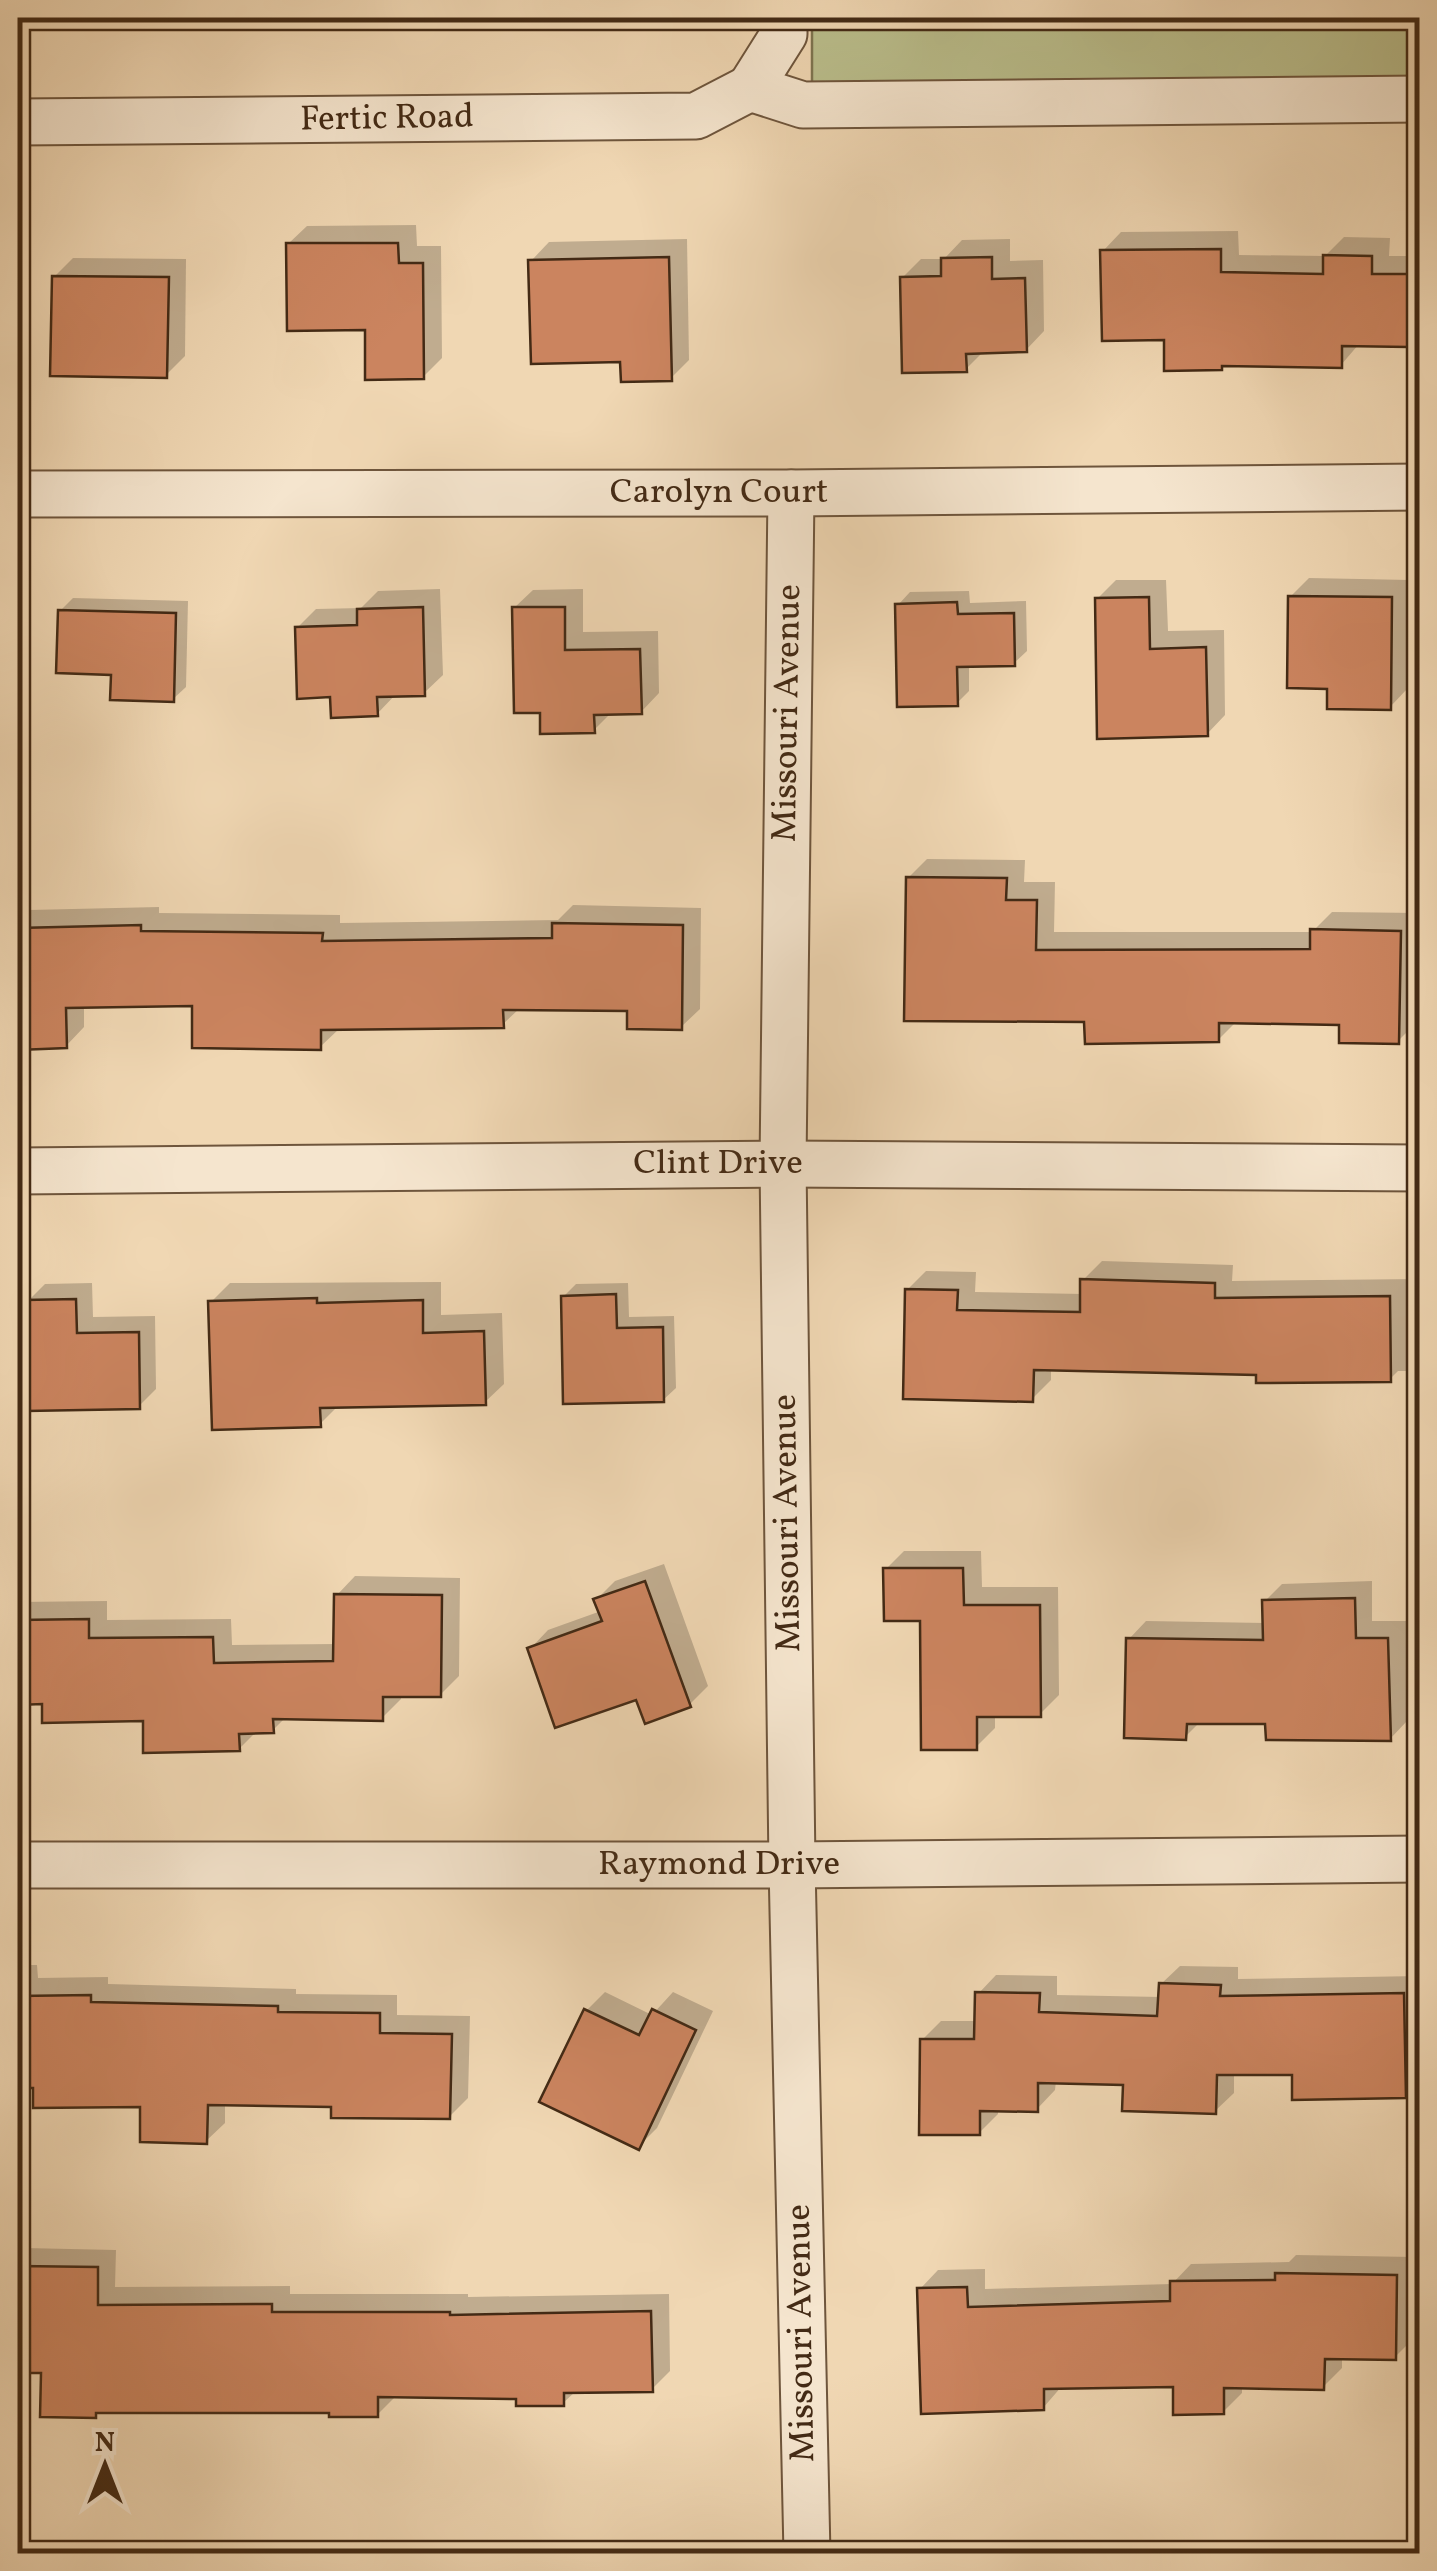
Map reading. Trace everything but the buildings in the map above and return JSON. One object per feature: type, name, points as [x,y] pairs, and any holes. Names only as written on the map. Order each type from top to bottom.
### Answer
[{"type":"street","points":[[784,18],[784,34],[750,88],[803,105],[1420,99]]},
{"type":"street","name":"Fertic Road","points":[[18,122],[696,116],[750,88]]},
{"type":"street","name":"Carolyn Court","points":[[18,494],[1420,487]]},
{"type":"street","name":"Missouri Avenue","points":[[791,493],[783,1164],[792,1865],[807,2554]]},
{"type":"street","name":"Clint Drive","points":[[18,1171],[783,1164],[1420,1168]]},
{"type":"street","name":"Raymond Drive","points":[[18,1865],[792,1865],[1420,1859]]},
{"type":"green space","points":[[812,18],[1419,18],[1419,88],[812,87]]}]
